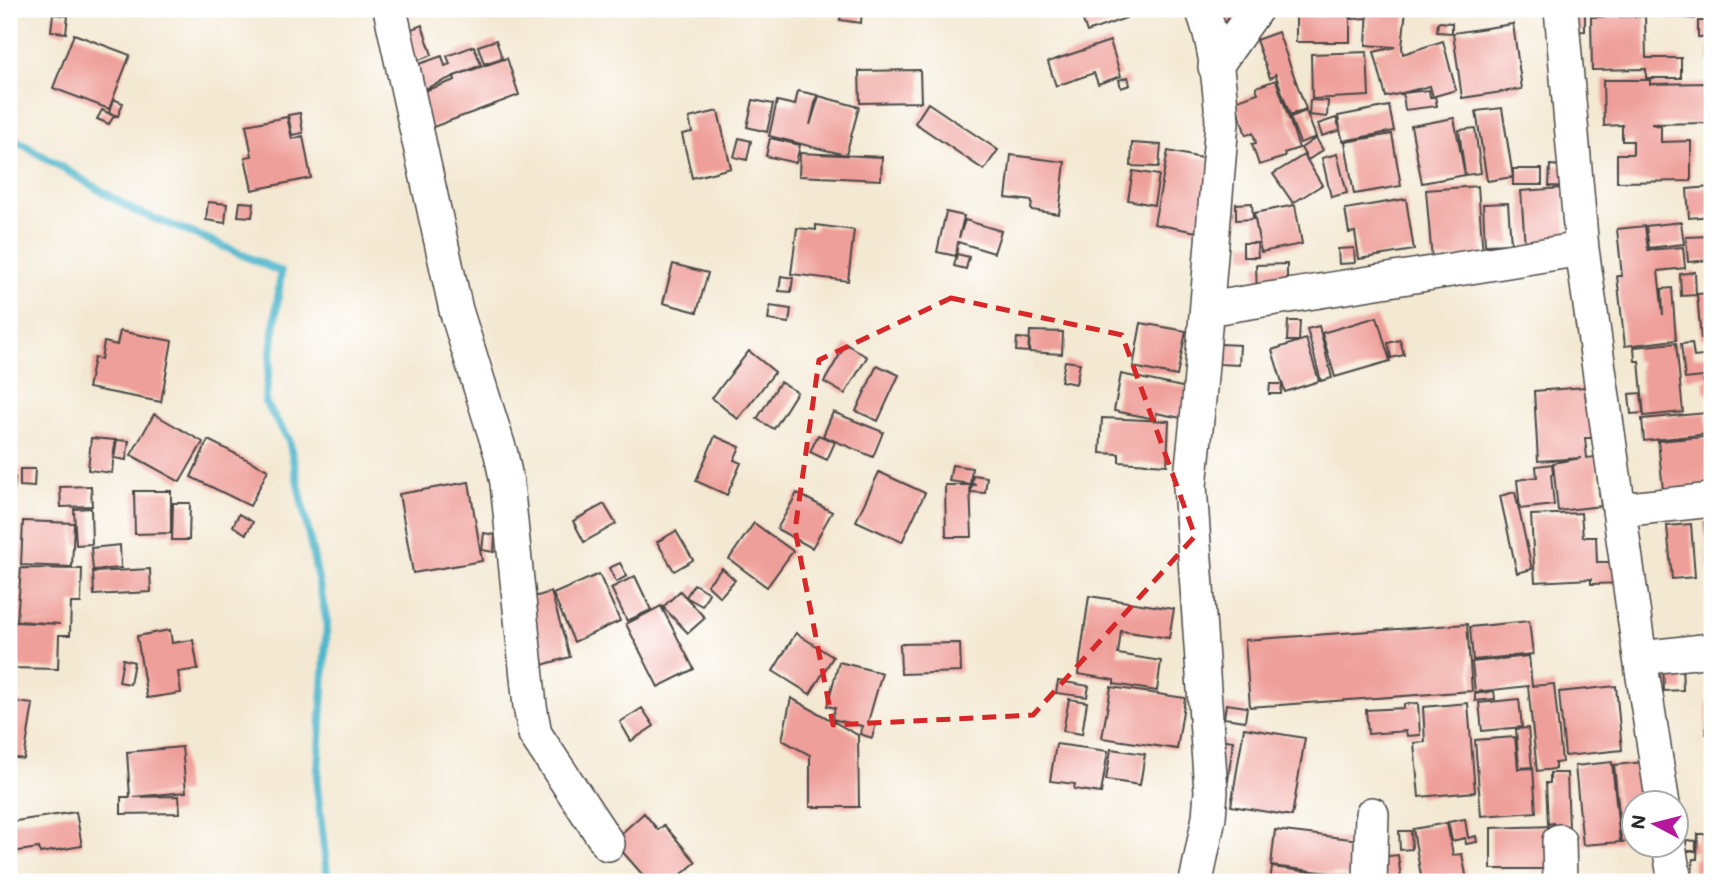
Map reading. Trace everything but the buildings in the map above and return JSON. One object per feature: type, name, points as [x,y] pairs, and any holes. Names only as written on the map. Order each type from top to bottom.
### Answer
[{"type":"street","points":[[390,9],[456,310],[503,463],[535,734],[608,844]]},
{"type":"street","points":[[1196,882],[1209,817],[1211,791],[1189,507],[1222,122],[1215,66],[1202,9]]},
{"type":"street","points":[[1215,66],[1256,9]]},
{"type":"street","points":[[1561,9],[1582,249],[1661,790]]},
{"type":"street","points":[[1207,309],[1582,249]]},
{"type":"street","points":[[1620,510],[1712,500]]},
{"type":"street","points":[[1640,658],[1712,650]]},
{"type":"street","points":[[1370,882],[1372,814]]},
{"type":"street","points":[[1559,841],[1560,882]]},
{"type":"street","points":[[1671,860],[1675,882]]},
{"type":"highlighted area","points":[[951,298],[1122,335],[1195,536],[1033,715],[833,725],[795,530],[819,360]]},
{"type":"waterway","points":[[9,136],[133,210],[281,272],[265,402],[289,440],[327,622],[317,787],[328,882]]}]
